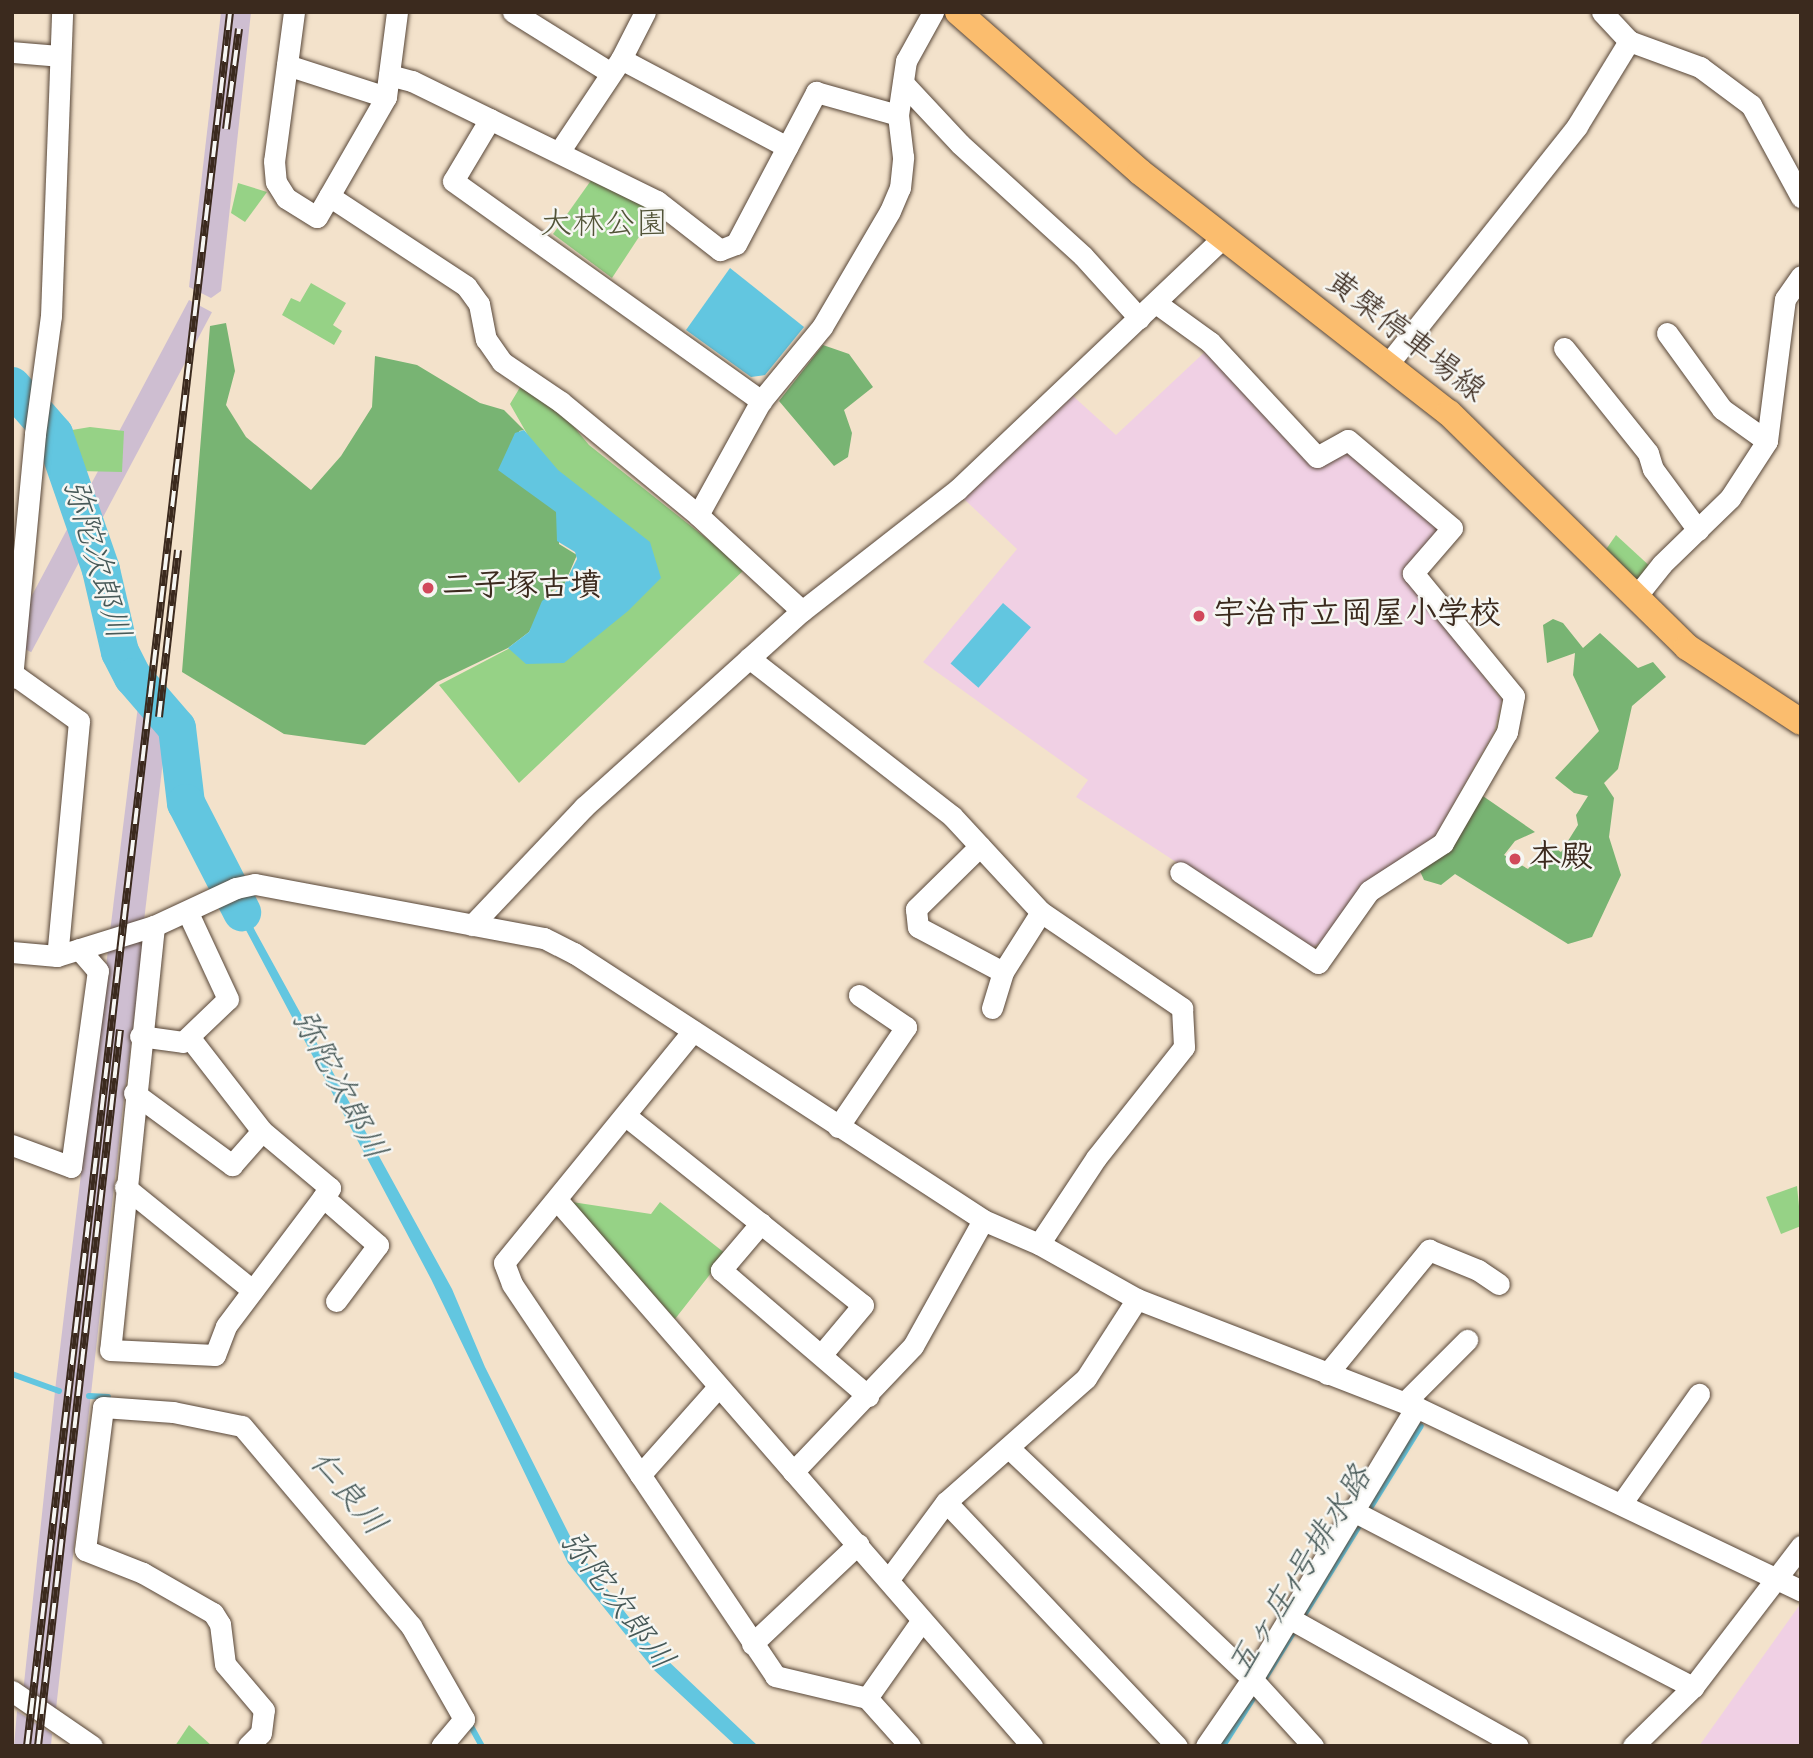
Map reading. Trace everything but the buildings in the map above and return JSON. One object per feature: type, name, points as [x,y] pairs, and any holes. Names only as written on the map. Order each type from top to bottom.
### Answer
[{"type":"main road","name":"黄檗停車場線","points":[[958,12],[1223,238],[1388,364],[1501,461],[1635,598],[1687,647],[1801,722]]},
{"type":"street","points":[[57,956],[79,721],[12,676],[21,487],[41,398],[51,316],[62,12]]},
{"type":"street","points":[[294,12],[274,161],[276,182],[286,198],[317,217],[386,97],[397,12]]},
{"type":"street","points":[[513,12],[616,66],[787,147]]},
{"type":"street","points":[[559,152],[616,66],[645,12]]},
{"type":"street","points":[[698,515],[761,401],[822,327],[890,211],[900,188],[903,157],[898,115],[906,61],[933,12]]},
{"type":"street","points":[[1602,12],[1629,41],[1700,67],[1751,105],[1801,197]]},
{"type":"street","points":[[1388,364],[1577,126],[1629,41]]},
{"type":"street","points":[[12,52],[60,56]]},
{"type":"street","points":[[287,65],[386,97]]},
{"type":"street","points":[[389,75],[491,119],[657,201],[720,250],[736,244],[816,92],[898,115]]},
{"type":"street","points":[[903,83],[960,144],[1083,256],[1139,318]]},
{"type":"street","points":[[491,119],[453,181],[761,401]]},
{"type":"street","points":[[328,196],[466,286],[479,304],[486,339],[502,362],[561,402],[698,515],[802,611]]},
{"type":"street","points":[[472,925],[583,807],[802,611],[957,490],[1223,238]]},
{"type":"street","points":[[1635,598],[1730,498],[1767,441],[1782,312],[1790,289],[1801,276]]},
{"type":"street","points":[[1156,303],[1210,342],[1317,457],[1348,440],[1452,528],[1413,573],[1514,696],[1507,732],[1443,844],[1369,891],[1318,963],[1180,872]]},
{"type":"street","points":[[1667,333],[1722,409],[1767,441]]},
{"type":"street","points":[[1564,348],[1648,453],[1653,469],[1698,530]]},
{"type":"street","points":[[749,658],[923,792],[980,846],[1041,912],[1182,1008],[1184,1047],[1096,1158],[1039,1244]]},
{"type":"street","points":[[980,846],[916,909],[918,927],[1003,972]]},
{"type":"street","points":[[12,953],[57,956],[154,926],[188,913],[229,892],[255,884],[544,938],[694,1031],[983,1220],[1039,1244],[1137,1299],[1411,1404],[1801,1591]]},
{"type":"street","points":[[992,1008],[1003,972],[1041,912]]},
{"type":"street","points":[[140,1036],[183,1042],[228,999],[188,913]]},
{"type":"street","points":[[154,926],[134,1093],[110,1350],[215,1355],[226,1326],[330,1188],[262,1131],[189,1037]]},
{"type":"street","points":[[12,1145],[71,1167],[98,971],[79,949]]},
{"type":"street","points":[[838,1127],[906,1027],[859,995]]},
{"type":"street","points":[[694,1031],[504,1263],[512,1284],[775,1676],[867,1698],[910,1746]]},
{"type":"street","points":[[134,1093],[232,1165],[262,1131]]},
{"type":"street","points":[[626,1116],[863,1305],[822,1354]]},
{"type":"street","points":[[125,1187],[252,1290]]},
{"type":"street","points":[[323,1197],[378,1245],[336,1301]]},
{"type":"street","points":[[557,1200],[1032,1746]]},
{"type":"street","points":[[793,1472],[869,1396],[913,1346],[983,1220]]},
{"type":"street","points":[[761,1223],[721,1270],[869,1396]]},
{"type":"street","points":[[1327,1374],[1429,1250],[1478,1270],[1499,1284]]},
{"type":"street","points":[[889,1579],[946,1502],[1086,1378],[1137,1299]]},
{"type":"street","points":[[1206,1746],[1257,1686],[1362,1516],[1411,1404],[1467,1340]]},
{"type":"street","points":[[640,1475],[718,1387]]},
{"type":"street","points":[[1621,1504],[1699,1394]]},
{"type":"street","points":[[248,1746],[261,1733],[264,1710],[225,1664],[220,1624],[214,1613],[143,1573],[85,1550],[103,1407],[173,1412],[242,1426],[411,1626],[464,1719],[451,1741]]},
{"type":"street","points":[[1009,1448],[1257,1686],[1313,1746]]},
{"type":"street","points":[[946,1502],[1177,1746]]},
{"type":"street","points":[[1362,1516],[1693,1687]]},
{"type":"street","points":[[752,1644],[858,1544]]},
{"type":"street","points":[[1633,1746],[1693,1687],[1801,1546]]},
{"type":"street","points":[[867,1698],[922,1620]]},
{"type":"street","points":[[1296,1622],[1518,1746]]},
{"type":"street","points":[[12,1691],[92,1746]]},
{"type":"shaded area","points":[[221,12],[251,12],[221,291],[211,298],[189,287]]},
{"type":"shaded area","points":[[189,300],[212,312],[31,652],[12,642],[12,633]]},
{"type":"shaded area","name":"宇治市立岡屋小学校","points":[[1209,348],[1315,467],[1345,448],[1440,524],[1436,535],[1402,571],[1502,700],[1494,732],[1434,838],[1326,939],[1310,949],[1076,797],[1088,780],[923,662],[1017,549],[964,499],[1073,396],[1116,435]]},
{"type":"shaded area","points":[[138,706],[167,727],[144,921],[110,932]]},
{"type":"shaded area","points":[[144,940],[56,1709],[23,1693],[56,1382],[108,950]]},
{"type":"shaded area","points":[[1801,1603],[1801,1746],[1699,1746]]},
{"type":"shaded area","points":[[17,1711],[52,1734],[51,1746],[14,1746]]},
{"type":"green space","name":"大林公園","points":[[592,179],[656,211],[612,278],[553,234]]},
{"type":"green space","points":[[238,183],[267,192],[245,222],[231,213]]},
{"type":"green space","points":[[311,283],[346,303],[333,325],[342,331],[334,345],[282,315],[291,298],[300,302]]},
{"type":"green space","points":[[226,323],[235,371],[226,405],[246,437],[311,490],[341,456],[372,407],[375,356],[417,365],[480,403],[504,410],[524,430],[519,431],[559,517],[559,544],[577,555],[564,585],[552,591],[529,632],[508,648],[437,682],[365,745],[284,734],[182,672],[210,326]]},
{"type":"green space","points":[[823,345],[849,354],[873,387],[844,410],[852,433],[848,457],[834,466],[779,401]]},
{"type":"green space","points":[[522,384],[564,415],[589,445],[745,569],[519,783],[439,685],[535,635],[592,548],[510,404]]},
{"type":"green space","points":[[90,427],[124,431],[122,472],[79,471],[60,432]]},
{"type":"green space","points":[[1616,535],[1654,570],[1636,595],[1600,558]]},
{"type":"green space","points":[[1553,619],[1563,623],[1583,648],[1600,633],[1638,668],[1653,662],[1666,677],[1632,706],[1618,769],[1604,783],[1614,798],[1609,837],[1621,875],[1592,937],[1568,944],[1455,874],[1441,885],[1424,880],[1419,869],[1480,794],[1535,832],[1515,841],[1504,855],[1528,869],[1541,854],[1541,840],[1561,852],[1578,825],[1576,815],[1588,796],[1574,793],[1555,778],[1599,731],[1573,675],[1575,653],[1547,663],[1543,625]]},
{"type":"green space","points":[[1797,1186],[1801,1226],[1781,1234],[1766,1197]]},
{"type":"green space","points":[[572,1202],[651,1214],[660,1202],[726,1254],[675,1319]]},
{"type":"green space","points":[[189,1725],[212,1746],[175,1746]]},
{"type":"water","points":[[730,268],[804,327],[765,375],[751,377],[686,330]]},
{"type":"water","points":[[524,430],[558,470],[650,542],[661,578],[628,611],[564,663],[526,664],[508,648],[529,632],[542,601],[564,585],[577,559],[575,552],[557,541],[556,512],[498,470],[515,433]]},
{"type":"water","points":[[1003,603],[1031,627],[978,688],[951,663]]},
{"type":"water","points":[[219,865],[452,1289],[485,1367],[577,1550],[648,1642],[758,1746],[736,1746],[654,1670],[568,1563],[431,1279],[213,868]]},
{"type":"waterway","name":"弥陀次郎川","points":[[12,386],[54,434],[101,570],[120,652],[133,677],[177,728],[186,803],[242,912]]},
{"type":"waterway","name":"仁良川","points":[[12,1374],[59,1391]]},
{"type":"waterway","name":"仁良川","points":[[89,1396],[108,1397]]},
{"type":"waterway","name":"五ヶ庄1号排水路","points":[[1262,1683],[1421,1426]]},
{"type":"waterway","name":"五ヶ庄1号排水路","points":[[1223,1746],[1257,1692]]},
{"type":"waterway","name":"仁良川","points":[[468,1721],[482,1746]]},
{"type":"railway","points":[[27,1746],[230,12]]},
{"type":"railway","points":[[226,129],[239,29]]},
{"type":"railway","points":[[159,717],[178,550]]},
{"type":"railway","points":[[38,1746],[120,1030]]},
{"type":"place","name":"二子塚古墳","points":[[428,588]]},
{"type":"place","name":"宇治市立岡屋小学校","points":[[1199,616]]},
{"type":"place","name":"本殿","points":[[1515,859]]}]
